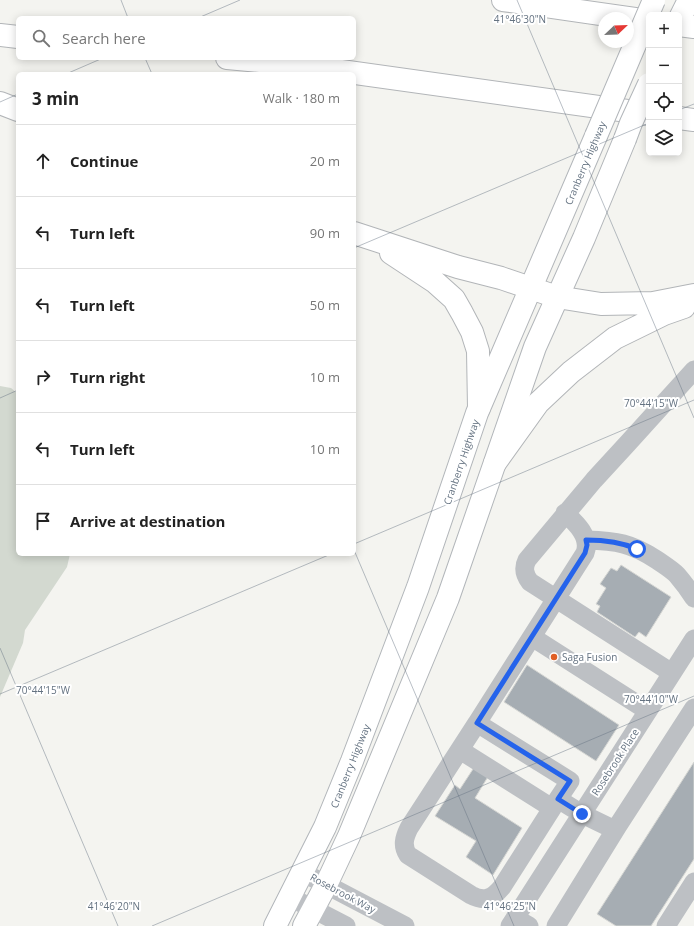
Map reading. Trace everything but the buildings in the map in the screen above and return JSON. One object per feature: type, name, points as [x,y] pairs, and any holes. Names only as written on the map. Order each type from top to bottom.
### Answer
[{"type":"main road","points":[[503,0],[646,21]]},
{"type":"main road","name":"Cranberry Highway","points":[[275,926],[325,827],[378,694],[418,587],[479,408],[654,0]]},
{"type":"main road","points":[[682,13],[688,0]]},
{"type":"main road","points":[[682,25],[694,27]]},
{"type":"main road","points":[[0,35],[16,37]]},
{"type":"main road","points":[[248,60],[348,72]]},
{"type":"main road","points":[[356,73],[646,114]]},
{"type":"main road","points":[[309,918],[350,836],[448,598],[536,347],[646,90]]},
{"type":"main road","points":[[0,103],[16,109]]},
{"type":"main road","points":[[682,118],[694,120]]},
{"type":"main road","points":[[359,235],[458,267],[501,278],[557,297],[601,304],[653,303],[694,295]]},
{"type":"main road","points":[[359,235],[401,259],[430,279],[454,299],[472,332],[478,351],[479,408]]},
{"type":"main road","points":[[495,463],[538,404],[571,372],[615,338],[664,314],[694,303]]},
{"type":"street","points":[[672,673],[530,582],[526,577],[524,565],[594,480],[694,370]]},
{"type":"street","points":[[477,723],[570,781],[502,887],[490,898],[481,899],[474,897],[408,855],[404,846],[405,835],[408,828],[460,750],[477,723],[532,637],[585,553],[587,545],[586,540],[578,525],[566,513]]},
{"type":"street","points":[[586,540],[605,540],[616,542],[644,552],[674,573],[694,598]]},
{"type":"street","points":[[532,637],[648,711]]},
{"type":"street","name":"Rosebrook Place","points":[[518,924],[582,814],[694,639]]},
{"type":"street","points":[[556,926],[615,830],[694,708]]},
{"type":"street","points":[[460,750],[555,804],[582,814],[615,830]]},
{"type":"street","name":"Rosebrook Way","points":[[302,872],[405,926]]},
{"type":"street","points":[[666,926],[694,882]]},
{"type":"street","points":[[290,897],[309,918],[346,926]]},
{"type":"shaded area","points":[[0,386],[11,388],[16,392],[16,556],[70,556],[67,567],[25,630],[23,643],[0,697]]},
{"type":"place","name":"Saga Fusion","points":[[554,657]]},
{"type":"route","points":[[582,814],[558,799],[570,781],[477,723],[585,553],[587,549],[586,540],[605,540],[637,549]]}]
